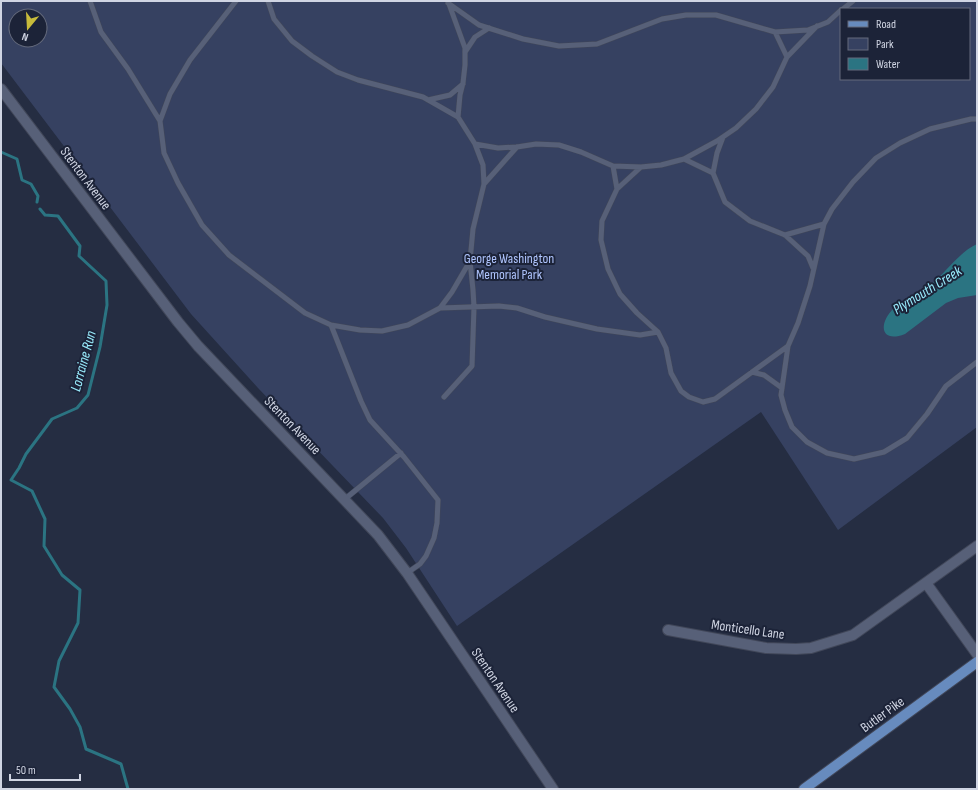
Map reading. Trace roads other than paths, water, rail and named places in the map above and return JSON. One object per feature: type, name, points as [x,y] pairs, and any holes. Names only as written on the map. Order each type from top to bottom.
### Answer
[{"type":"main road","name":"Stenton Avenue","points":[[1,89],[178,322],[269,421],[378,535],[407,573],[553,789]]},
{"type":"main road","name":"Monticello Lane","points":[[668,630],[749,646],[779,649],[811,648],[853,635],[977,546]]},
{"type":"main road","points":[[926,583],[977,654]]},
{"type":"main road","name":"Butler Pike","points":[[804,789],[977,662]]},
{"type":"lane","points":[[90,1],[101,32],[128,69],[160,121],[164,153],[178,183],[202,225],[229,256],[305,313],[331,325],[360,330],[382,331],[408,325],[440,308],[452,292],[470,261]]},
{"type":"lane","points":[[160,121],[170,94],[190,60],[236,1]]},
{"type":"lane","points":[[268,1],[274,19],[292,41],[312,56],[337,72],[358,80],[423,97],[458,117],[475,144],[483,165],[484,184],[473,229],[470,261],[474,307],[472,366],[444,397]]},
{"type":"lane","points":[[844,8],[853,1]]},
{"type":"lane","points":[[448,2],[456,21],[465,52],[466,65],[460,95],[458,117]]},
{"type":"lane","points":[[448,2],[479,25],[523,39],[559,46],[597,44],[662,19],[686,15],[716,15],[775,32],[808,30],[828,22],[840,12]]},
{"type":"lane","points":[[475,144],[498,148],[536,144],[559,145],[581,152],[613,166],[641,167],[661,165],[684,159],[736,128],[756,109],[772,87],[787,57],[817,26]]},
{"type":"lane","points":[[465,52],[475,37],[489,28]]},
{"type":"lane","points":[[775,32],[787,57]]},
{"type":"lane","points":[[428,100],[450,95],[463,83]]},
{"type":"lane","points":[[977,119],[930,129],[900,143],[876,158],[853,182],[832,209],[824,224],[810,286],[788,346],[781,395],[792,427],[806,442],[827,453],[854,459],[884,452],[907,438],[928,414],[946,386],[977,362]]},
{"type":"lane","points":[[723,136],[717,153],[713,173],[725,202],[750,220],[785,235],[808,256],[813,268]]},
{"type":"lane","points":[[484,184],[517,147]]},
{"type":"lane","points":[[684,159],[713,173]]},
{"type":"lane","points":[[613,166],[617,189]]},
{"type":"lane","points":[[641,167],[617,189],[602,221],[601,240],[608,269],[620,294],[637,313],[658,332],[666,348],[671,373],[681,391],[689,397],[703,402],[715,399],[788,346]]},
{"type":"lane","points":[[785,235],[824,224]]},
{"type":"lane","points":[[440,308],[499,306],[518,308],[545,317],[589,327],[640,335],[658,332]]},
{"type":"lane","points":[[331,325],[370,420],[401,453],[438,500],[437,523],[434,538],[426,556],[420,564],[407,573]]},
{"type":"lane","points":[[752,372],[764,375],[782,388]]},
{"type":"lane","points":[[345,500],[401,453]]},
{"type":"water","name":"Plymouth Creek","points":[[977,244],[977,295],[958,298],[946,303],[905,334],[890,336],[886,334],[884,330],[885,320],[894,308],[930,285],[964,252]]},
{"type":"waterway","name":"Lorraine Run","points":[[1,152],[17,159],[22,180],[31,184],[38,196],[37,202]]},
{"type":"waterway","name":"Lorraine Run","points":[[40,209],[45,215],[58,216],[80,246],[79,256],[106,281],[107,305],[100,347],[88,395],[77,408],[52,419],[26,454],[11,480],[32,491],[45,519],[44,546],[62,575],[80,590],[78,623],[59,661],[54,687],[70,709],[80,727],[86,749],[121,764],[128,789]]},
{"type":"park label","name":"George Washington Memorial Park","points":[[509,266]]}]
